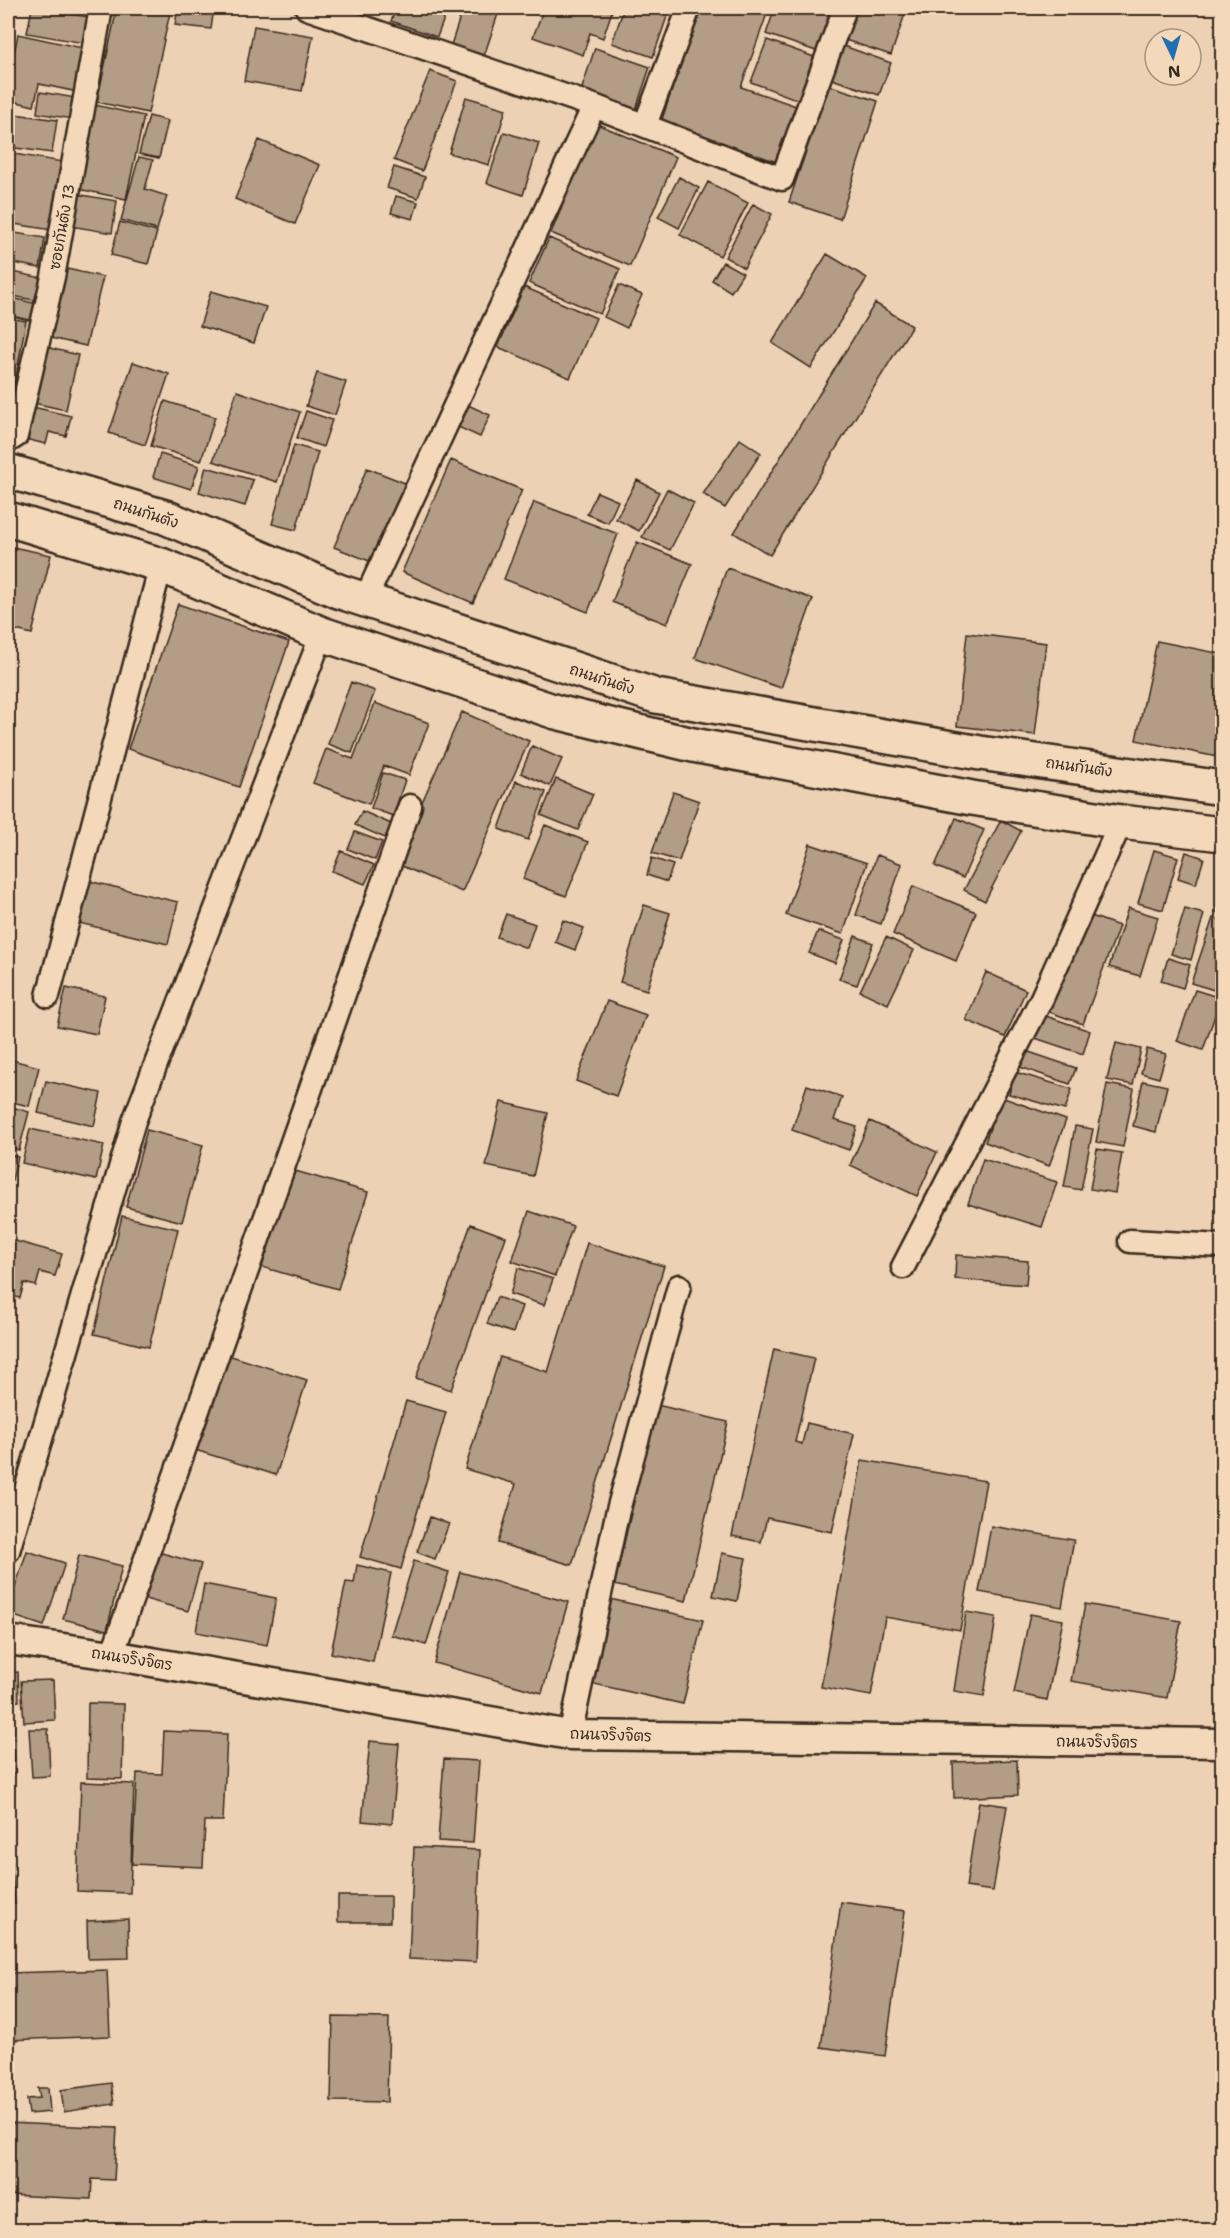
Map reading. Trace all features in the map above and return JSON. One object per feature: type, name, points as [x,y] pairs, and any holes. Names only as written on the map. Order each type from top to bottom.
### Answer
[{"type":"main road","name":"ถนนกันตัง","points":[[8,471],[165,517],[351,596],[656,696],[980,753],[1219,787]]},
{"type":"main road","points":[[8,519],[161,565],[322,634],[556,712],[693,746],[972,798],[1121,822],[1213,833],[1219,787]]},
{"type":"main road","points":[[322,634],[351,596]]},
{"type":"main road","points":[[792,764],[802,722]]},
{"type":"street","name":"ซอยกันตัง 13","points":[[8,441],[16,435],[53,278],[101,8]]},
{"type":"street","points":[[307,8],[594,106],[782,179],[845,8]]},
{"type":"street","points":[[645,125],[689,8]]},
{"type":"street","points":[[351,596],[594,106]]},
{"type":"street","points":[[48,996],[161,565]]},
{"type":"street","points":[[8,1551],[134,1121],[322,634]]},
{"type":"street","points":[[112,1655],[410,806]]},
{"type":"street","points":[[903,1267],[1042,998],[1121,822]]},
{"type":"street","points":[[1130,1241],[1222,1246]]},
{"type":"street","points":[[570,1735],[617,1514],[679,1286]]},
{"type":"street","name":"ถนนจริงจิตร","points":[[8,1640],[112,1655],[570,1735],[1222,1743]]},
{"type":"building","points":[[32,8],[89,17],[84,43],[27,33]]},
{"type":"building","points":[[60,8],[92,8],[91,12]]},
{"type":"building","points":[[117,8],[171,8],[148,113],[97,102]]},
{"type":"building","points":[[178,8],[214,8],[211,29],[175,25]]},
{"type":"building","points":[[396,8],[448,8],[437,37],[391,21]]},
{"type":"building","points":[[463,8],[500,8],[484,56],[451,45]]},
{"type":"building","points":[[544,8],[613,8],[603,38],[590,33],[583,55],[533,37]]},
{"type":"building","points":[[624,8],[670,8],[653,57],[612,43]]},
{"type":"building","points":[[700,8],[769,8],[741,87],[799,107],[780,163],[661,122]]},
{"type":"building","points":[[775,8],[838,8],[822,53],[766,34]]},
{"type":"building","points":[[856,8],[907,8],[891,55],[845,40]]},
{"type":"building","points":[[254,26],[313,36],[302,91],[244,81]]},
{"type":"building","points":[[18,34],[87,49],[78,92],[39,84],[34,106],[8,100],[8,83]]},
{"type":"building","points":[[767,40],[817,58],[801,101],[751,82]]},
{"type":"building","points":[[841,45],[891,63],[879,95],[829,78]]},
{"type":"building","points":[[595,48],[650,67],[636,109],[581,91]]},
{"type":"building","points":[[430,71],[457,81],[422,171],[394,160]]},
{"type":"building","points":[[828,85],[878,101],[840,219],[789,202]]},
{"type":"building","points":[[40,92],[76,98],[72,119],[37,113]]},
{"type":"building","points":[[466,97],[506,109],[489,165],[449,153]]},
{"type":"building","points":[[95,105],[144,116],[126,199],[78,189]]},
{"type":"building","points":[[8,113],[57,120],[52,153],[8,147]]},
{"type":"building","points":[[149,116],[168,121],[159,158],[139,154]]},
{"type":"building","points":[[597,124],[676,157],[630,266],[551,233]]},
{"type":"building","points":[[504,132],[539,143],[523,195],[487,183]]},
{"type":"building","points":[[259,140],[320,165],[295,224],[235,199]]},
{"type":"building","points":[[8,153],[63,162],[52,230],[8,223]]},
{"type":"building","points":[[139,157],[153,160],[145,189],[167,196],[157,230],[121,220]]},
{"type":"building","points":[[394,167],[425,177],[418,198],[387,188]]},
{"type":"building","points":[[679,177],[699,188],[679,228],[658,217]]},
{"type":"building","points":[[708,182],[748,203],[720,256],[680,235]]},
{"type":"building","points":[[76,194],[117,201],[112,233],[70,226]]},
{"type":"building","points":[[396,196],[418,202],[413,219],[391,213]]},
{"type":"building","points":[[753,204],[772,214],[744,268],[725,257]]},
{"type":"building","points":[[120,222],[157,232],[148,264],[111,255]]},
{"type":"building","points":[[9,232],[45,238],[40,268],[8,262]]},
{"type":"building","points":[[549,238],[620,269],[600,314],[529,283]]},
{"type":"building","points":[[827,254],[867,278],[811,368],[772,343]]},
{"type":"building","points":[[723,262],[743,273],[731,292],[712,280]]},
{"type":"building","points":[[63,268],[103,277],[86,346],[46,337]]},
{"type":"building","points":[[8,271],[42,278],[38,301],[8,295]]},
{"type":"building","points":[[619,285],[642,295],[627,328],[604,317]]},
{"type":"building","points":[[524,287],[596,318],[570,378],[498,347]]},
{"type":"building","points":[[211,291],[266,307],[254,343],[200,326]]},
{"type":"building","points":[[8,297],[37,304],[33,321],[8,315]]},
{"type":"building","points":[[875,303],[912,326],[770,555],[734,533]]},
{"type":"building","points":[[8,318],[26,321],[12,399],[8,398]]},
{"type":"building","points":[[46,347],[78,355],[66,410],[33,403]]},
{"type":"building","points":[[133,362],[169,374],[145,445],[109,433]]},
{"type":"building","points":[[317,373],[346,382],[335,415],[306,406]]},
{"type":"building","points":[[237,391],[300,412],[277,482],[213,461]]},
{"type":"building","points":[[165,401],[215,417],[201,461],[151,446]]},
{"type":"building","points":[[468,405],[490,415],[480,437],[458,427]]},
{"type":"building","points":[[33,407],[71,416],[66,436],[49,432],[46,444],[25,439]]},
{"type":"building","points":[[306,411],[332,420],[323,447],[297,438]]},
{"type":"building","points":[[740,439],[761,453],[725,508],[703,494]]},
{"type":"building","points":[[294,445],[318,452],[296,530],[272,524]]},
{"type":"building","points":[[160,454],[199,466],[191,489],[153,477]]},
{"type":"building","points":[[451,460],[522,490],[473,603],[402,572]]},
{"type":"building","points":[[206,467],[253,480],[245,506],[199,492]]},
{"type":"building","points":[[367,468],[405,483],[372,562],[334,547]]},
{"type":"building","points":[[637,480],[659,492],[639,531],[616,519]]},
{"type":"building","points":[[667,489],[694,503],[670,550],[642,537]]},
{"type":"building","points":[[597,492],[618,501],[608,523],[587,514]]},
{"type":"building","points":[[534,502],[618,534],[588,612],[504,579]]},
{"type":"building","points":[[637,542],[692,564],[667,624],[612,602]]},
{"type":"building","points":[[8,546],[51,555],[32,634],[8,628]]},
{"type":"building","points":[[727,568],[813,599],[781,688],[695,658]]},
{"type":"building","points":[[178,604],[289,642],[239,787],[128,749]]},
{"type":"building","points":[[967,633],[1046,643],[1035,735],[957,726]]},
{"type":"building","points":[[1157,641],[1222,654],[1222,758],[1136,740]]},
{"type":"building","points":[[351,682],[375,691],[352,753],[328,744]]},
{"type":"building","points":[[375,703],[429,723],[409,775],[384,766],[369,804],[313,783],[326,749],[353,759]]},
{"type":"building","points":[[462,712],[529,741],[462,892],[395,863]]},
{"type":"building","points":[[532,746],[562,759],[550,786],[521,773]]},
{"type":"building","points":[[383,773],[405,780],[393,816],[371,808]]},
{"type":"building","points":[[556,779],[593,794],[578,830],[541,815]]},
{"type":"building","points":[[516,781],[546,792],[528,840],[499,829]]},
{"type":"building","points":[[673,792],[699,801],[679,861],[652,853]]},
{"type":"building","points":[[362,811],[391,824],[385,838],[355,825]]},
{"type":"building","points":[[956,818],[984,830],[963,878],[935,866]]},
{"type":"building","points":[[1001,820],[1021,831],[985,901],[964,890]]},
{"type":"building","points":[[545,825],[588,842],[566,896],[523,879]]},
{"type":"building","points":[[355,832],[382,842],[375,860],[348,849]]},
{"type":"building","points":[[810,844],[867,863],[843,934],[786,915]]},
{"type":"building","points":[[1154,850],[1178,857],[1163,910],[1138,903]]},
{"type":"building","points":[[341,851],[374,865],[365,884],[332,871]]},
{"type":"building","points":[[1186,852],[1204,858],[1196,884],[1178,878]]},
{"type":"building","points":[[877,855],[902,864],[881,924],[856,915]]},
{"type":"building","points":[[652,858],[673,865],[667,882],[647,875]]},
{"type":"building","points":[[89,881],[178,902],[168,944],[79,923]]},
{"type":"building","points":[[1222,882],[1222,915],[1216,913]]},
{"type":"building","points":[[913,886],[976,912],[956,961],[893,934]]},
{"type":"building","points":[[644,905],[670,913],[647,990],[620,982]]},
{"type":"building","points":[[1128,908],[1158,917],[1140,976],[1109,967]]},
{"type":"building","points":[[1185,909],[1204,914],[1191,960],[1171,954]]},
{"type":"building","points":[[1083,913],[1119,926],[1083,1024],[1047,1011]]},
{"type":"building","points":[[506,914],[535,924],[527,948],[497,937]]},
{"type":"building","points":[[1213,918],[1222,921],[1222,964],[1214,990],[1191,983]]},
{"type":"building","points":[[563,920],[584,928],[575,950],[555,942]]},
{"type":"building","points":[[818,931],[844,940],[835,963],[809,953]]},
{"type":"building","points":[[855,936],[873,943],[857,985],[839,979]]},
{"type":"building","points":[[886,937],[914,950],[888,1004],[860,991]]},
{"type":"building","points":[[1168,958],[1190,965],[1183,988],[1161,981]]},
{"type":"building","points":[[986,972],[1026,990],[1005,1037],[966,1020]]},
{"type":"building","points":[[66,988],[105,996],[97,1034],[57,1026]]},
{"type":"building","points":[[1195,990],[1221,998],[1203,1050],[1177,1041]]},
{"type":"building","points":[[607,1001],[646,1015],[616,1096],[576,1081]]},
{"type":"building","points":[[1040,1014],[1090,1031],[1083,1054],[1032,1037]]},
{"type":"building","points":[[1116,1043],[1141,1049],[1133,1085],[1107,1080]]},
{"type":"building","points":[[1147,1049],[1166,1054],[1159,1078],[1141,1073]]},
{"type":"building","points":[[1023,1050],[1076,1068],[1070,1084],[1017,1066]]},
{"type":"building","points":[[8,1059],[39,1067],[29,1106],[8,1101]]},
{"type":"building","points":[[1015,1072],[1072,1089],[1065,1110],[1009,1094]]},
{"type":"building","points":[[46,1081],[101,1093],[94,1126],[38,1113]]},
{"type":"building","points":[[1143,1081],[1167,1086],[1156,1132],[1133,1126]]},
{"type":"building","points":[[1107,1084],[1134,1089],[1123,1147],[1096,1142]]},
{"type":"building","points":[[807,1085],[842,1097],[834,1120],[857,1127],[849,1150],[792,1130]]},
{"type":"building","points":[[1001,1097],[1066,1120],[1049,1166],[985,1142]]},
{"type":"building","points":[[501,1102],[548,1113],[533,1176],[486,1166]]},
{"type":"building","points":[[8,1106],[29,1112],[19,1150],[8,1147]]},
{"type":"building","points":[[870,1121],[937,1152],[917,1196],[850,1165]]},
{"type":"building","points":[[1075,1126],[1093,1129],[1081,1190],[1064,1187]]},
{"type":"building","points":[[30,1129],[104,1145],[96,1180],[22,1163]]},
{"type":"building","points":[[147,1130],[203,1145],[182,1222],[126,1207]]},
{"type":"building","points":[[1097,1149],[1122,1153],[1115,1193],[1090,1189]]},
{"type":"building","points":[[8,1154],[18,1157],[8,1195]]},
{"type":"building","points":[[983,1159],[1057,1182],[1042,1227],[968,1204]]},
{"type":"building","points":[[292,1170],[368,1192],[338,1289],[262,1267]]},
{"type":"building","points":[[529,1211],[573,1226],[555,1276],[512,1261]]},
{"type":"building","points":[[122,1216],[178,1229],[149,1347],[94,1334]]},
{"type":"building","points":[[471,1224],[506,1237],[451,1390],[416,1378]]},
{"type":"building","points":[[8,1239],[62,1254],[55,1276],[40,1272],[36,1286],[24,1283],[20,1298],[8,1295]]},
{"type":"building","points":[[587,1243],[664,1266],[572,1565],[498,1543],[516,1484],[465,1469],[500,1357],[548,1372]]},
{"type":"building","points":[[956,1255],[1028,1261],[1026,1285],[955,1279]]},
{"type":"building","points":[[518,1268],[553,1279],[544,1305],[510,1294]]},
{"type":"building","points":[[497,1297],[522,1306],[513,1333],[487,1324]]},
{"type":"building","points":[[774,1349],[814,1358],[795,1442],[802,1444],[807,1423],[854,1434],[832,1532],[767,1518],[761,1542],[732,1536]]},
{"type":"building","points":[[225,1354],[307,1380],[276,1475],[195,1450]]},
{"type":"building","points":[[406,1401],[446,1412],[401,1569],[360,1557]]},
{"type":"building","points":[[657,1405],[728,1422],[686,1601],[614,1585]]},
{"type":"building","points":[[862,1460],[986,1481],[960,1630],[885,1617],[871,1696],[821,1687]]},
{"type":"building","points":[[430,1517],[449,1524],[435,1559],[417,1552]]},
{"type":"building","points":[[991,1526],[1074,1540],[1062,1607],[979,1592]]},
{"type":"building","points":[[27,1551],[65,1563],[44,1626],[8,1614]]},
{"type":"building","points":[[158,1552],[201,1564],[188,1611],[145,1599]]},
{"type":"building","points":[[722,1553],[746,1558],[737,1601],[713,1596]]},
{"type":"building","points":[[79,1555],[122,1566],[107,1630],[63,1619]]},
{"type":"building","points":[[414,1561],[449,1572],[426,1645],[391,1635]]},
{"type":"building","points":[[357,1565],[391,1573],[373,1662],[331,1653],[346,1582],[354,1583]]},
{"type":"building","points":[[460,1572],[568,1602],[542,1693],[434,1663]]},
{"type":"building","points":[[204,1584],[276,1598],[267,1645],[196,1632]]},
{"type":"building","points":[[610,1599],[703,1620],[683,1704],[590,1683]]},
{"type":"building","points":[[1085,1604],[1181,1621],[1167,1698],[1071,1681]]},
{"type":"building","points":[[966,1612],[996,1617],[984,1696],[954,1691]]},
{"type":"building","points":[[1030,1614],[1063,1620],[1047,1700],[1014,1693]]},
{"type":"building","points":[[18,1672],[19,1701],[8,1702],[8,1673]]},
{"type":"building","points":[[53,1680],[55,1720],[24,1722],[21,1681]]},
{"type":"building","points":[[88,1703],[124,1704],[122,1779],[87,1778]]},
{"type":"building","points":[[13,1713],[15,1774],[8,1774],[8,1714]]},
{"type":"building","points":[[29,1729],[48,1729],[50,1776],[32,1777]]},
{"type":"building","points":[[164,1731],[227,1734],[223,1821],[205,1821],[203,1867],[132,1864],[137,1773],[162,1774]]},
{"type":"building","points":[[370,1741],[399,1744],[392,1824],[362,1821]]},
{"type":"building","points":[[444,1759],[479,1761],[473,1843],[438,1841]]},
{"type":"building","points":[[1017,1760],[1018,1795],[954,1798],[953,1762]]},
{"type":"building","points":[[81,1782],[134,1784],[130,1893],[77,1891]]},
{"type":"building","points":[[979,1802],[1007,1806],[993,1891],[966,1887]]},
{"type":"building","points":[[8,1823],[15,1904],[8,1904]]},
{"type":"building","points":[[414,1847],[480,1850],[476,1962],[409,1959]]},
{"type":"building","points":[[338,1896],[390,1896],[390,1922],[338,1922]]},
{"type":"building","points":[[841,1902],[905,1911],[885,2056],[821,2047]]},
{"type":"building","points":[[128,1919],[129,1958],[88,1959],[87,1921]]},
{"type":"building","points":[[107,1970],[110,2036],[8,2040],[8,1973]]},
{"type":"building","points":[[333,2017],[389,2018],[387,2102],[331,2101]]},
{"type":"building","points":[[111,2083],[114,2104],[64,2112],[61,2090]]},
{"type":"building","points":[[38,2088],[48,2088],[50,2112],[29,2114],[27,2099],[40,2098]]},
{"type":"building","points":[[8,2123],[117,2128],[114,2180],[92,2179],[91,2199],[8,2195]]}]
